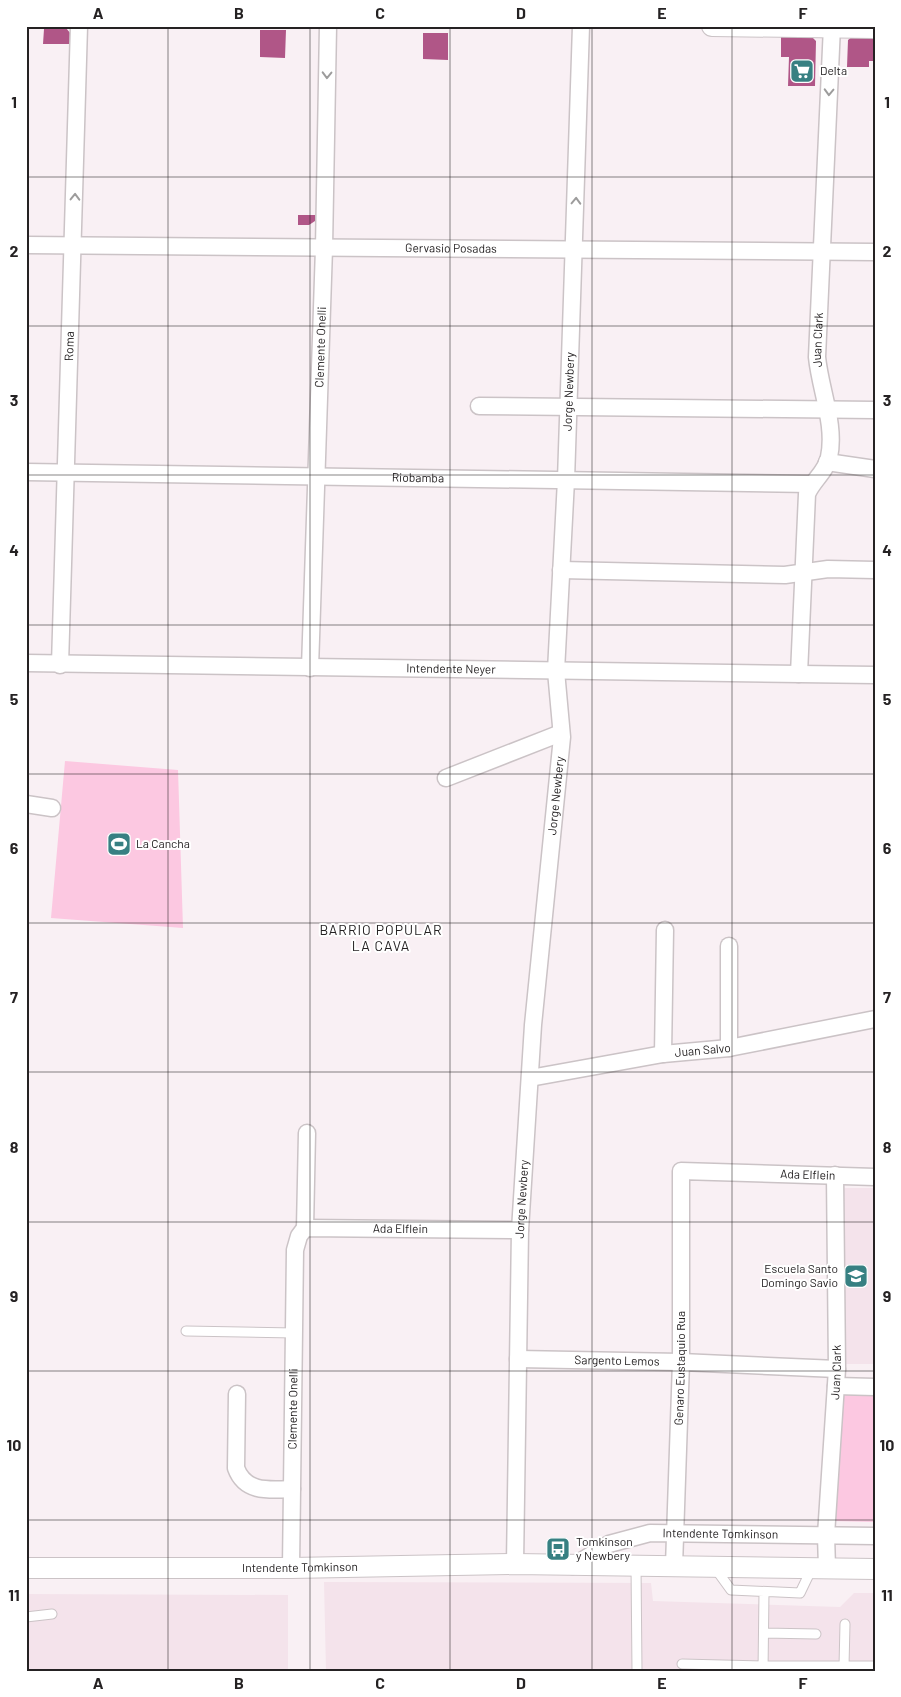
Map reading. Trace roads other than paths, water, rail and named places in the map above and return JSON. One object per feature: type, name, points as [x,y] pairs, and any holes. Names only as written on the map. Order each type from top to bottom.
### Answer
[{"type":"street","name":"Roma","points":[[60,665],[74,246],[79,26]]},
{"type":"street","name":"Clemente Onelli","points":[[310,668],[324,248],[328,26]]},
{"type":"street","name":"Jorge Newbery","points":[[515,1564],[520,1230],[533,1025],[561,733],[556,671],[566,480],[581,26]]},
{"type":"street","points":[[712,26],[875,28]]},
{"type":"street","name":"Juan Clark","points":[[799,674],[808,494],[812,484],[824,470],[830,456],[828,409],[819,376],[818,357],[824,252],[832,27]]},
{"type":"street","name":"Gervasio Posadas","points":[[26,245],[875,252]]},
{"type":"street","points":[[479,406],[875,410]]},
{"type":"street","points":[[827,462],[875,469]]},
{"type":"street","name":"Riobamba","points":[[26,472],[812,484]]},
{"type":"street","points":[[561,570],[785,575],[828,569],[875,570]]},
{"type":"street","name":"Intendente Neyer","points":[[26,663],[60,665],[875,675]]},
{"type":"street","points":[[446,778],[561,733]]},
{"type":"street","points":[[26,804],[52,808]]},
{"type":"street","points":[[663,1054],[665,930]]},
{"type":"street","points":[[728,1048],[729,946]]},
{"type":"street","name":"Juan Salvo","points":[[530,1078],[663,1054],[728,1048],[875,1019]]},
{"type":"street","points":[[305,1228],[307,1134]]},
{"type":"street","name":"Ada Elflein","points":[[681,1171],[875,1177]]},
{"type":"street","name":"Genaro Eustaquio Rua","points":[[674,1566],[681,1362],[681,1171]]},
{"type":"street","name":"Juan Clark","points":[[820,1568],[826,1535],[837,1369],[834,1175]]},
{"type":"street","name":"Clemente Onelli","points":[[291,1568],[294,1250],[299,1236],[305,1228]]},
{"type":"street","name":"Ada Elflein","points":[[305,1228],[520,1230]]},
{"type":"street","name":"Sargento Lemos","points":[[518,1359],[681,1362],[837,1369]]},
{"type":"street","points":[[836,1386],[875,1387]]},
{"type":"street","points":[[237,1394],[236,1468],[239,1476],[244,1483],[261,1489],[292,1490]]},
{"type":"street","name":"Intendente Tomkinson","points":[[573,1566],[609,1544],[626,1537],[650,1533],[875,1536]]},
{"type":"street","name":"Intendente Tomkinson","points":[[26,1568],[291,1568],[515,1564],[875,1569]]},
{"type":"lane","points":[[186,1331],[294,1333]]},
{"type":"lane","points":[[636,1566],[637,1671]]},
{"type":"lane","points":[[714,1566],[731,1590],[800,1593],[820,1568]]},
{"type":"lane","points":[[763,1669],[764,1592]]},
{"type":"lane","points":[[26,1617],[52,1614]]},
{"type":"lane","points":[[844,1666],[845,1624]]},
{"type":"lane","points":[[764,1633],[816,1634]]},
{"type":"lane","points":[[682,1664],[763,1669],[875,1666]]},
{"type":"place","name":"Delta","points":[[802,71]]},
{"type":"place","name":"La Cancha","points":[[119,844]]},
{"type":"place","name":"Escuela Santo Domingo Savio","points":[[856,1276]]},
{"type":"place","name":"Tomkinson y Newbery","points":[[558,1549]]},
{"type":"district","name":"BARRIO POPULAR LA CAVA","points":[[381,938]]}]
